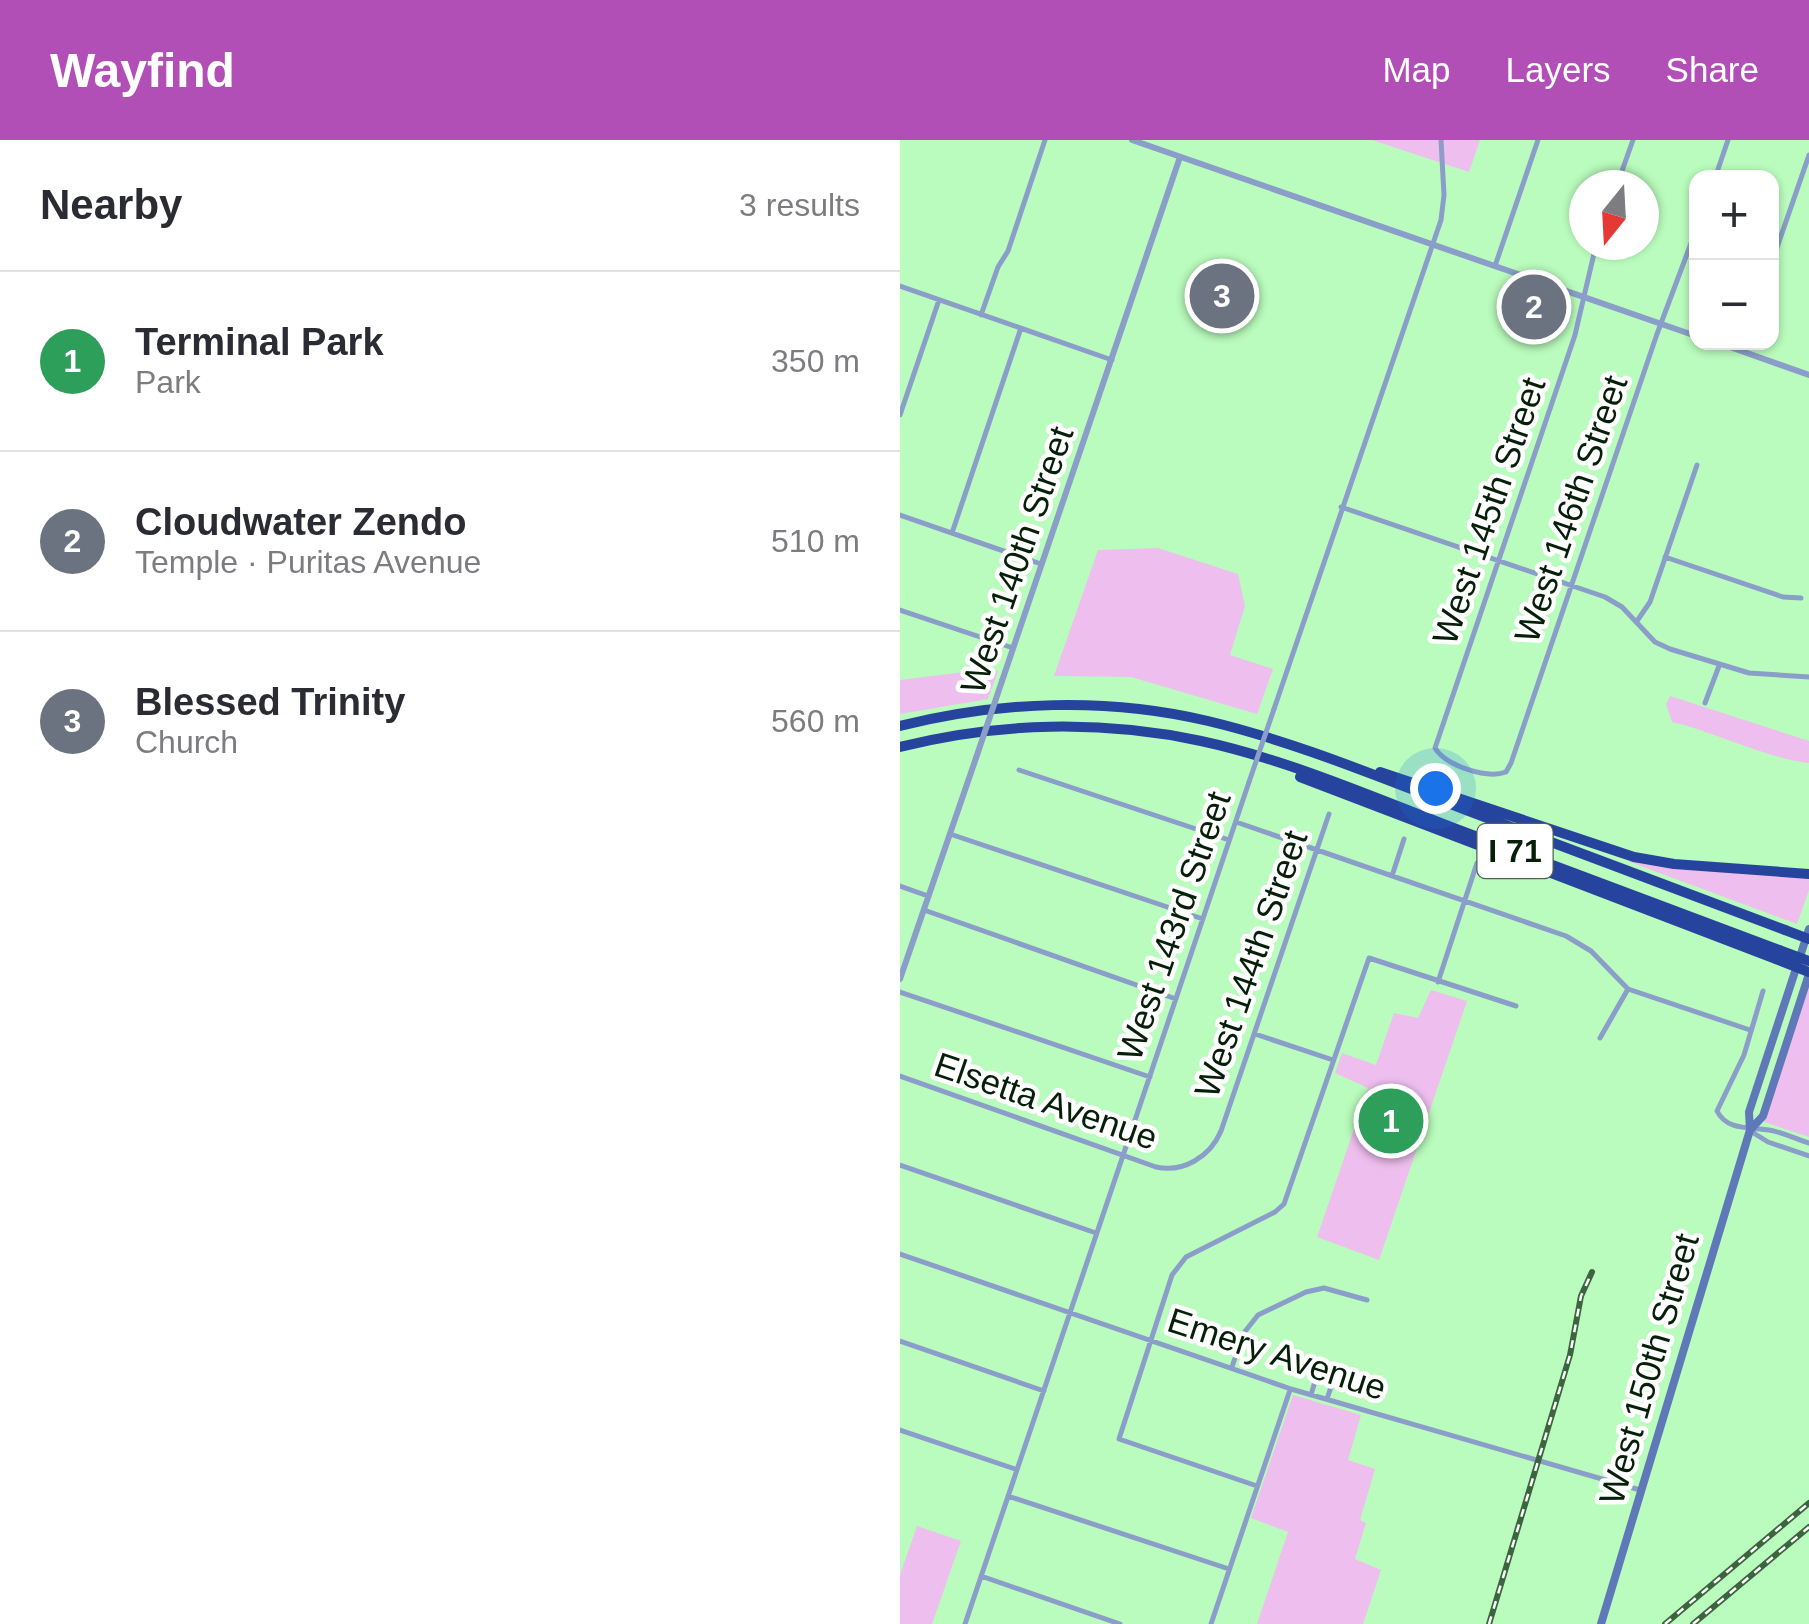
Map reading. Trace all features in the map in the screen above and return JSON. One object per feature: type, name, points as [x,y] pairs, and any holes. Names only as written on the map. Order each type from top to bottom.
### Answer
[{"type":"highway","name":"I 71","points":[[900,726],[1001,708],[1100,707],[1204,720],[1325,757],[1809,940]]},
{"type":"highway","points":[[900,747],[976,732],[1077,726],[1167,735],[1250,754],[1330,790],[1809,962]]},
{"type":"highway","points":[[1325,757],[1410,780],[1634,856],[1674,864],[1809,874]]},
{"type":"highway","points":[[1778,954],[1809,973]]},
{"type":"main road","name":"West 150th Street","points":[[1601,1624],[1750,1130],[1749,1112],[1809,929]]},
{"type":"main road","name":"West 150th Street","points":[[1750,1130],[1762,1116],[1809,973]]},
{"type":"street","points":[[981,315],[1008,251],[1045,140]]},
{"type":"street","points":[[1132,140],[1689,334]]},
{"type":"street","name":"West 143rd Street","points":[[965,1624],[1432,245],[1444,205],[1441,140]]},
{"type":"street","points":[[1495,266],[1538,140]]},
{"type":"street","points":[[1622,170],[1633,140]]},
{"type":"street","points":[[1718,170],[1728,140]]},
{"type":"street","points":[[1773,260],[1809,155]]},
{"type":"street","name":"West 140th Street","points":[[900,978],[1180,157]]},
{"type":"street","name":"West 146th Street","points":[[1473,770],[1500,775],[1512,763],[1689,250]]},
{"type":"street","name":"West 145th Street","points":[[1473,770],[1450,762],[1435,748],[1575,336],[1592,260]]},
{"type":"street","points":[[900,286],[1112,360]]},
{"type":"street","points":[[900,414],[939,300]]},
{"type":"street","points":[[952,533],[1021,328]]},
{"type":"street","points":[[1749,350],[1809,374]]},
{"type":"street","points":[[1637,620],[1650,602],[1697,465]]},
{"type":"street","points":[[1342,507],[1605,598],[1637,620],[1656,642],[1719,666],[1749,673],[1809,677]]},
{"type":"street","points":[[900,514],[1042,564]]},
{"type":"street","points":[[1665,558],[1784,597],[1801,598]]},
{"type":"street","points":[[900,610],[1013,648]]},
{"type":"street","points":[[1705,703],[1719,666]]},
{"type":"street","points":[[1019,770],[1229,840]]},
{"type":"street","name":"West 144th Street","points":[[1221,1132],[1329,814]]},
{"type":"street","points":[[1236,822],[1566,936],[1591,951],[1628,988],[1750,1030]]},
{"type":"street","points":[[950,834],[1204,919]]},
{"type":"street","points":[[1392,876],[1404,839]]},
{"type":"street","points":[[1438,982],[1477,863]]},
{"type":"street","points":[[900,886],[928,896]]},
{"type":"street","points":[[924,910],[1176,999]]},
{"type":"street","points":[[1257,1486],[1119,1439],[1178,1266],[1186,1257],[1276,1212],[1284,1204],[1369,958],[1516,1006]]},
{"type":"street","points":[[1600,1038],[1628,988]]},
{"type":"street","points":[[1763,991],[1744,1056],[1717,1110],[1726,1122],[1809,1156]]},
{"type":"street","points":[[900,992],[1150,1077]]},
{"type":"street","points":[[1255,1034],[1334,1061]]},
{"type":"street","name":"Elsetta Avenue","points":[[900,1076],[1169,1170],[1208,1152],[1221,1132]]},
{"type":"street","points":[[1750,1130],[1768,1130],[1809,1143]]},
{"type":"street","points":[[900,1166],[1097,1234]]},
{"type":"street","name":"Emery Avenue","points":[[900,1254],[1291,1389],[1642,1491]]},
{"type":"street","points":[[1232,1367],[1242,1334],[1258,1315],[1306,1292],[1324,1288],[1367,1300]]},
{"type":"street","points":[[900,1341],[1044,1391]]},
{"type":"street","points":[[1311,1394],[1316,1378],[1326,1375],[1332,1381],[1326,1399]]},
{"type":"street","points":[[1211,1624],[1291,1389]]},
{"type":"street","points":[[900,1430],[1017,1470]]},
{"type":"street","points":[[1008,1496],[1230,1569]]},
{"type":"street","points":[[981,1576],[1120,1624]]},
{"type":"shaded area","points":[[1372,140],[1480,140],[1469,172]]},
{"type":"shaded area","points":[[1158,548],[1238,574],[1245,606],[1230,655],[1273,669],[1257,714],[1131,677],[1054,676],[1098,550]]},
{"type":"shaded area","points":[[998,671],[988,699],[900,714],[900,680]]},
{"type":"shaded area","points":[[1670,696],[1809,741],[1809,763],[1774,756],[1672,722],[1666,704]]},
{"type":"shaded area","points":[[1631,859],[1809,878],[1809,890],[1797,924],[1630,862]]},
{"type":"shaded area","points":[[1809,983],[1809,1137],[1764,1122]]},
{"type":"shaded area","points":[[1431,990],[1467,1001],[1379,1260],[1317,1237],[1368,1088],[1335,1073],[1342,1053],[1376,1065],[1394,1013],[1418,1018]]},
{"type":"shaded area","points":[[1293,1395],[1361,1415],[1348,1460],[1375,1469],[1360,1520],[1366,1523],[1355,1559],[1381,1570],[1363,1624],[1257,1624],[1288,1532],[1251,1518]]},
{"type":"shaded area","points":[[917,1526],[961,1541],[932,1624],[900,1624],[900,1575]]},
{"type":"railway","points":[[1489,1624],[1570,1355],[1581,1296],[1592,1272]]},
{"type":"railway","points":[[1665,1624],[1809,1503]]},
{"type":"railway","points":[[1693,1624],[1809,1527]]},
{"type":"place","name":"Blessed Trinity","points":[[1222,296]]},
{"type":"place","name":"Cloudwater Zendo","points":[[1534,307]]},
{"type":"place","name":"Terminal Park","points":[[1391,1121]]}]
